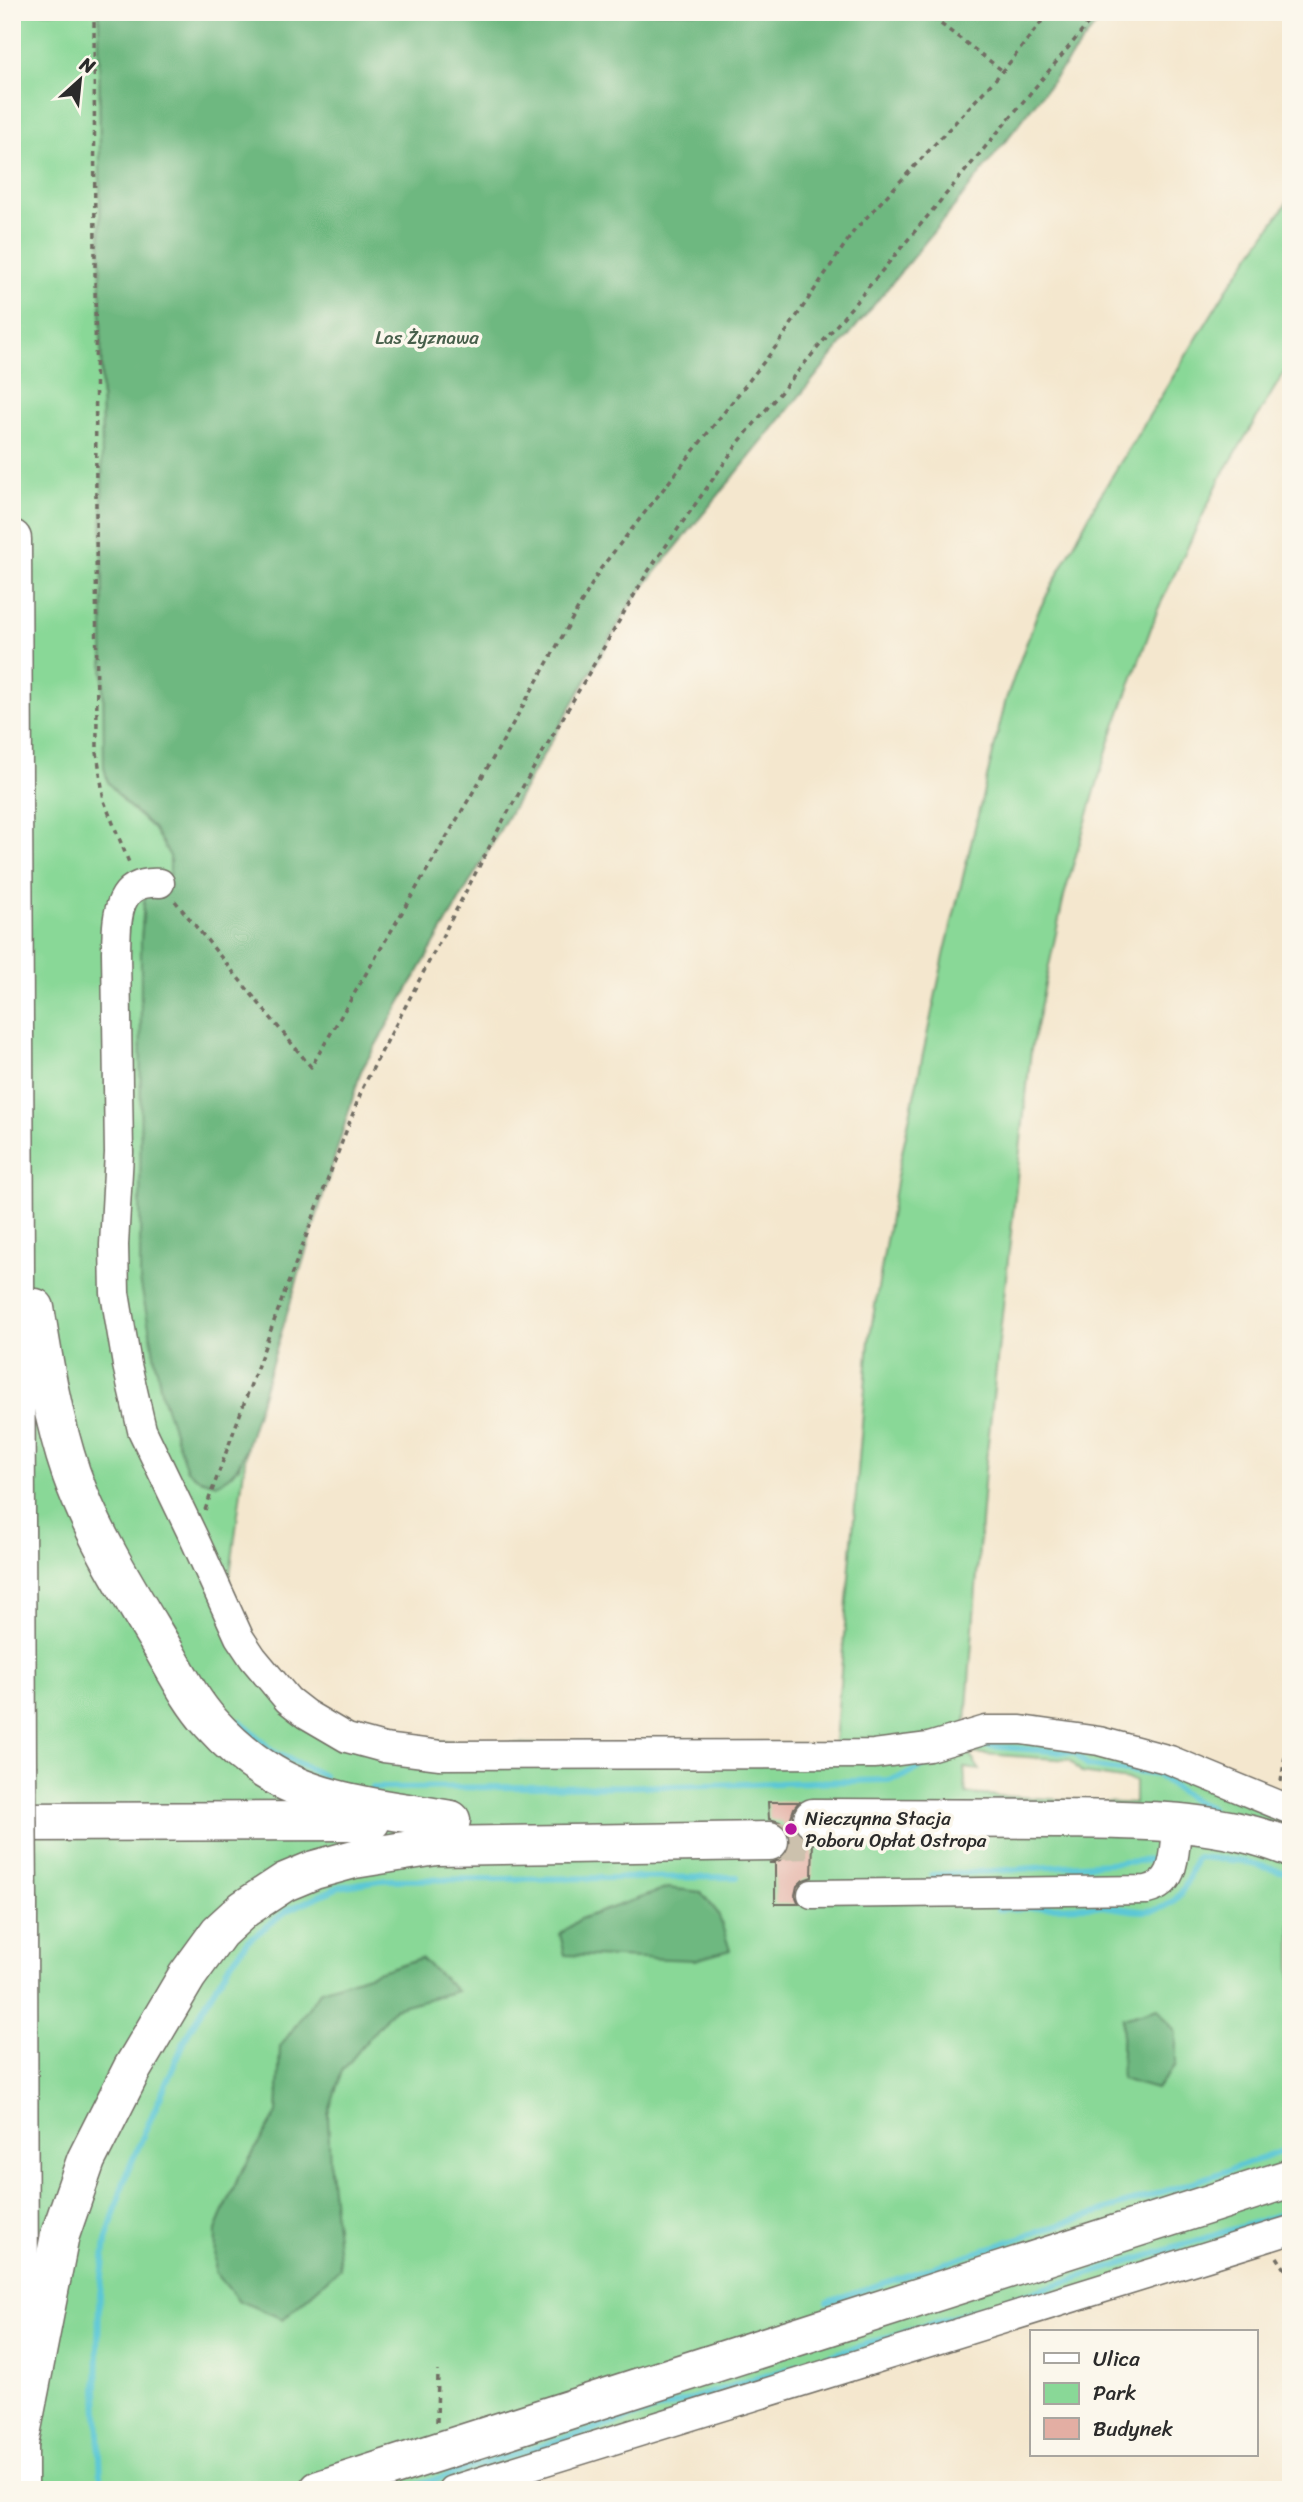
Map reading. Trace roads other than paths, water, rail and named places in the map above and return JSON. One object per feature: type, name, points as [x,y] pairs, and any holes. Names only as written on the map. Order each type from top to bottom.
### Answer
[{"type":"highway","points":[[12,539],[19,2488]]},
{"type":"highway","points":[[16,1181],[44,1366],[59,1434],[72,1475],[108,1555],[191,1696],[211,1723],[250,1759],[293,1785],[443,1833]]},
{"type":"highway","points":[[1150,1821],[1227,1828],[1283,1826],[1231,1842],[813,1829],[1150,1821]]},
{"type":"highway","points":[[12,1822],[305,1822],[443,1833],[769,1830]]},
{"type":"highway","points":[[19,2444],[60,2235],[72,2195],[113,2104],[187,1976],[207,1947],[232,1920],[285,1882],[314,1870],[443,1833]]},
{"type":"highway","points":[[12,1841],[384,1840],[443,1833]]},
{"type":"highway","points":[[319,2490],[1291,2178]]},
{"type":"lane","points":[[160,883],[146,882],[132,888],[122,899],[117,924],[119,1153],[114,1245],[116,1293],[127,1365],[142,1430],[239,1637],[267,1677],[288,1700],[333,1731],[384,1748],[423,1754],[874,1754],[929,1748],[986,1730],[1021,1731],[1099,1741],[1170,1760],[1283,1826]]},
{"type":"lane","points":[[812,1894],[1147,1890],[1162,1884],[1169,1875],[1176,1839]]},
{"type":"lane","points":[[452,2490],[1291,2230]]},
{"type":"waterway","points":[[240,1721],[272,1751],[324,1776]]},
{"type":"waterway","points":[[976,1745],[1075,1753],[1088,1766],[1157,1775],[1194,1801],[1211,1808]]},
{"type":"waterway","points":[[372,1788],[671,1786],[888,1780],[904,1776],[940,1757]]},
{"type":"waterway","points":[[998,1909],[1096,1906],[1143,1911],[1162,1908],[1176,1899],[1184,1888],[1197,1857],[1242,1861],[1291,1874]]},
{"type":"waterway","points":[[932,1875],[1154,1860]]},
{"type":"waterway","points":[[99,2490],[99,2304],[106,2241],[126,2175],[189,2031],[227,1968],[248,1941],[288,1910],[339,1887],[381,1880],[737,1877]]},
{"type":"waterway","points":[[828,2302],[1291,2148]]},
{"type":"waterway","points":[[401,2490],[1291,2211]]},
{"type":"tunnel","points":[[769,1841],[813,1840]]},
{"type":"place","name":"Nieczynna Stacja Poboru Opłat Ostropa","points":[[791,1829]]},
{"type":"park label","name":"Las Żyznawa","points":[[427,337]]}]
